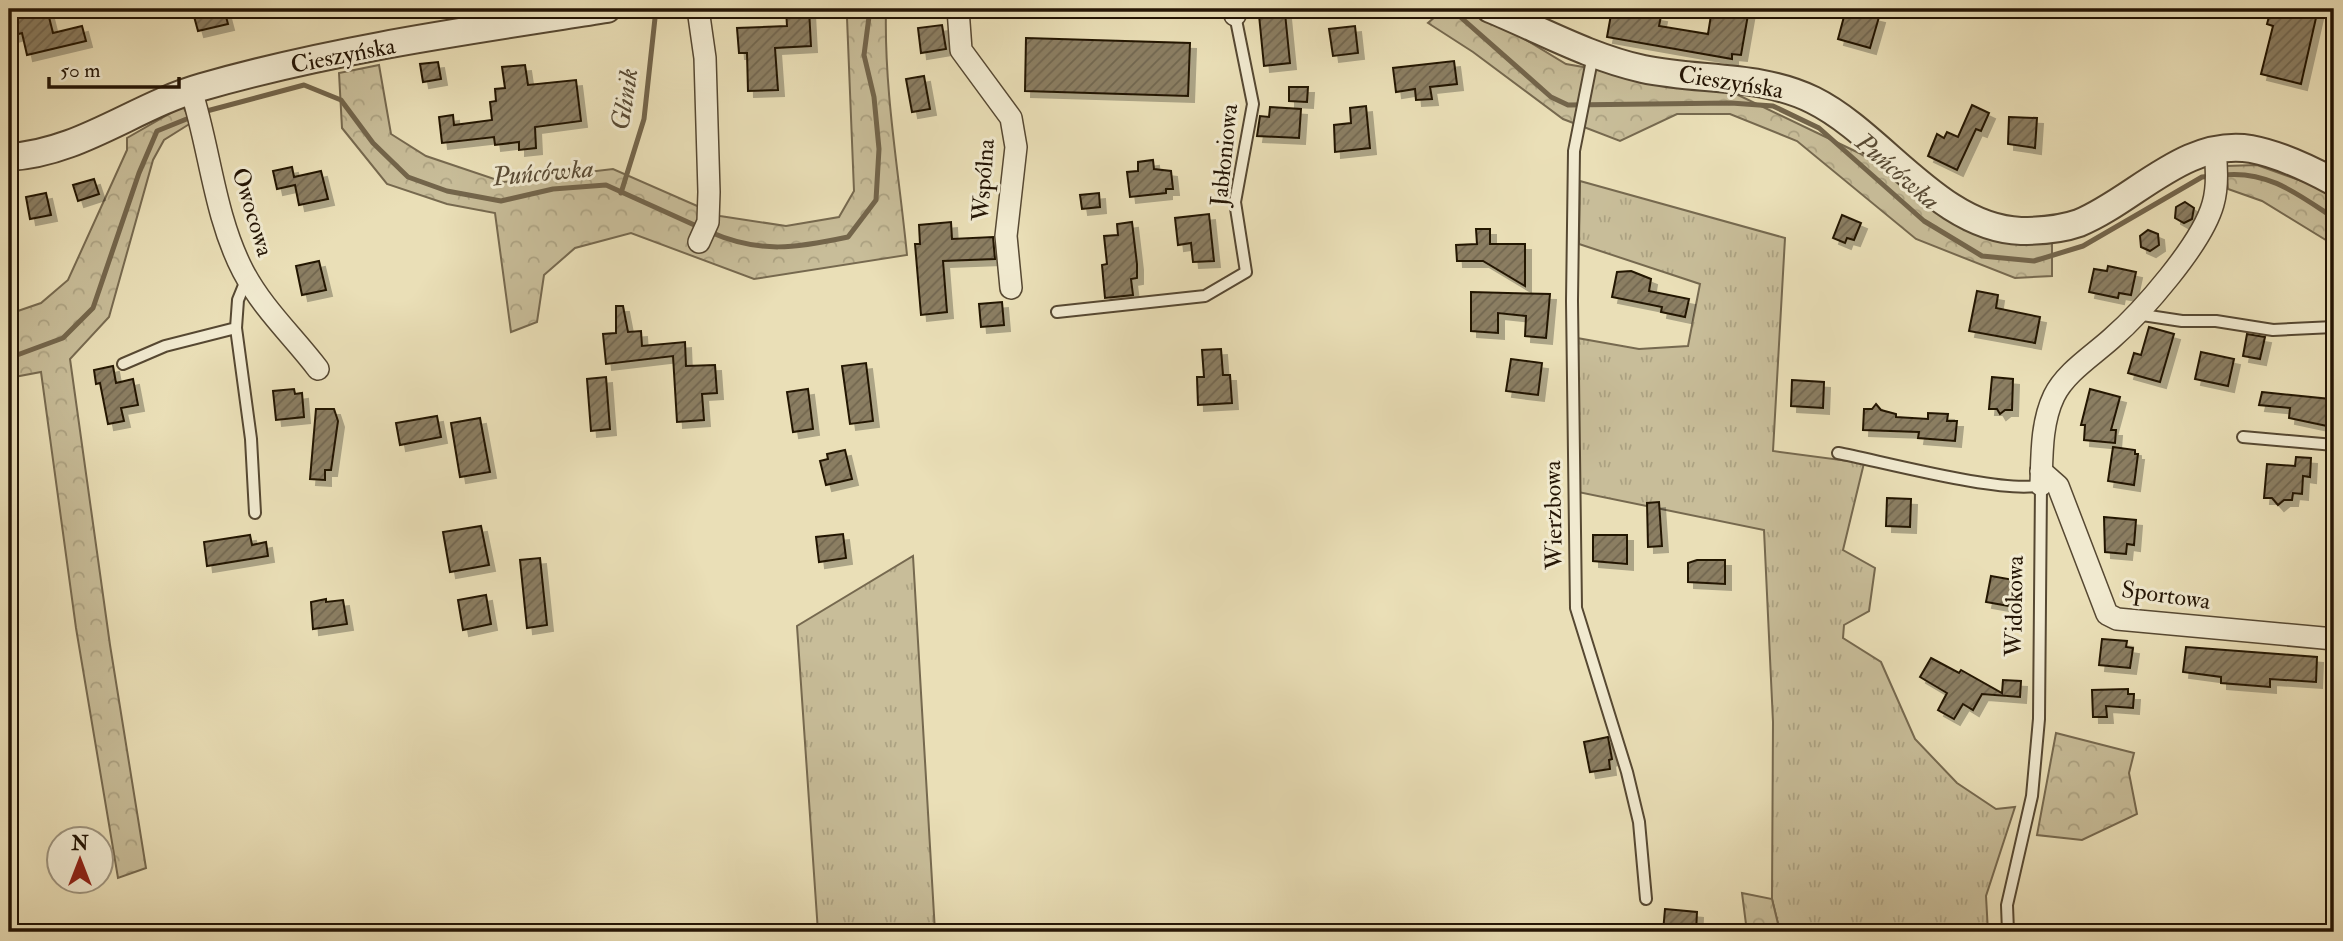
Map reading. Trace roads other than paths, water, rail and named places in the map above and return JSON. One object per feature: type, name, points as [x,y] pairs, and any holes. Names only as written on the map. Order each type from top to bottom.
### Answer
[{"type":"street","name":"Cieszyńska","points":[[9,156],[60,148],[193,96],[330,57],[488,18],[607,9]]},
{"type":"street","points":[[698,9],[705,58],[704,232]]},
{"type":"street","name":"Wspólna","points":[[958,9],[961,50],[1011,118],[1016,147],[1006,236],[1011,288]]},
{"type":"street","name":"Cieszyńska","points":[[1502,11],[1593,55],[1646,70],[1767,83],[1800,94],[1842,117],[1923,186],[1968,214],[2003,229],[2044,230],[2078,223],[2186,160],[2216,159],[2250,149],[2334,182]]},
{"type":"street","name":"Owocowa","points":[[193,96],[203,127],[220,211],[247,278],[270,315],[318,369]]},
{"type":"street","name":"Widokowa","points":[[2041,478],[2046,418],[2054,394],[2065,379],[2136,314],[2200,234],[2217,191],[2216,159]]},
{"type":"street","name":"Sportowa","points":[[2041,478],[2058,486],[2107,614],[2117,619],[2334,639]]},
{"type":"lane","name":"Jabłoniowa","points":[[1057,312],[1205,296],[1246,272],[1235,202],[1253,104],[1234,12]]},
{"type":"lane","name":"Wierzbowa","points":[[1593,55],[1574,150],[1572,301],[1576,608],[1627,772],[1639,822],[1646,899]]},
{"type":"lane","points":[[247,278],[238,300],[236,328],[250,426],[255,513]]},
{"type":"lane","points":[[2136,314],[2182,321],[2217,321],[2273,330],[2334,327]]},
{"type":"lane","points":[[123,364],[165,346],[236,328]]},
{"type":"lane","points":[[2243,437],[2334,445]]},
{"type":"lane","points":[[1838,453],[2001,485],[2030,488],[2041,478]]},
{"type":"lane","name":"Widokowa","points":[[2008,932],[2007,905],[2025,833],[2039,719],[2041,478]]},
{"type":"waterway","name":"Glinik","points":[[621,193],[644,119],[656,9]]},
{"type":"waterway","name":"Puńcówka","points":[[710,232],[745,244],[762,246],[795,246],[829,241],[848,237],[876,200],[879,149],[874,97],[864,55],[870,9]]},
{"type":"waterway","name":"Puńcówka","points":[[1097,9],[1160,13],[1207,9]]},
{"type":"waterway","name":"Puńcówka","points":[[1442,9],[1457,14],[1551,97],[1568,105],[1731,103],[1773,106],[1819,128],[1924,221],[1982,256],[2034,261],[2083,246],[2202,177],[2213,176]]},
{"type":"waterway","name":"Puńcówka","points":[[203,112],[304,85],[341,100],[373,143],[408,177],[447,191],[501,201],[553,189],[606,185],[701,228]]},
{"type":"waterway","name":"Puńcówka","points":[[9,358],[63,338],[93,308],[139,173],[157,131],[194,116]]},
{"type":"waterway","name":"Puńcówka","points":[[2223,175],[2239,174],[2269,180],[2334,218]]}]
